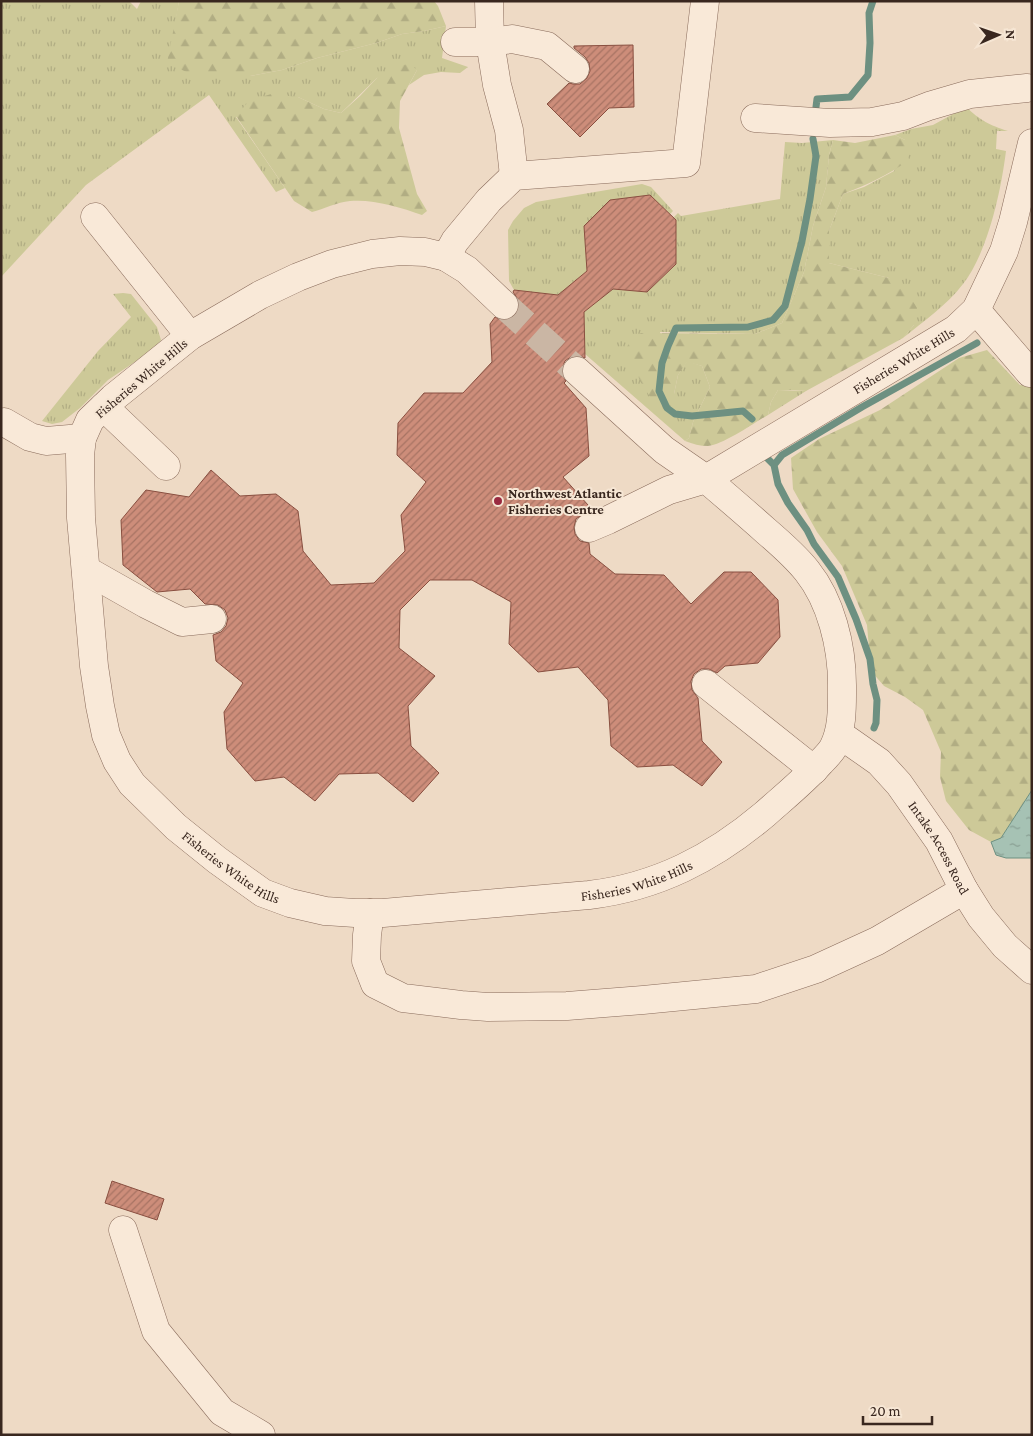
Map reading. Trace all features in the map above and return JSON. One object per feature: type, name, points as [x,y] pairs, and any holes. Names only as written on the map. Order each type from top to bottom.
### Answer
[{"type":"lane","points":[[489,1],[490,42],[497,85],[509,130],[514,176]]},
{"type":"lane","points":[[446,257],[456,241],[484,206],[514,176],[686,163],[705,1]]},
{"type":"lane","points":[[455,42],[490,42],[512,39],[546,46],[575,69]]},
{"type":"lane","points":[[754,118],[830,123],[872,122],[902,116],[970,94],[1030,85]]},
{"type":"lane","name":"Fisheries White Hills","points":[[706,479],[956,329],[976,310],[1004,251],[1028,170],[1032,144]]},
{"type":"lane","points":[[94,217],[190,336]]},
{"type":"lane","name":"Fisheries White Hills","points":[[504,304],[467,270],[446,257],[425,252],[400,251],[372,254],[332,264],[298,276],[260,295],[190,336],[136,379],[90,420],[82,438],[80,455],[81,518],[94,666],[106,735],[117,761],[132,784],[176,827],[217,860],[263,893],[290,903],[325,911],[370,914],[611,892],[658,879],[696,862],[728,842],[814,770],[832,750],[839,734],[842,703],[842,663],[835,629],[823,598],[808,572],[790,552],[706,479],[664,450],[577,370]]},
{"type":"lane","points":[[976,310],[1030,373]]},
{"type":"lane","points":[[104,407],[166,466]]},
{"type":"lane","points":[[4,422],[30,437],[46,441],[82,438]]},
{"type":"lane","points":[[589,528],[669,490],[706,479]]},
{"type":"lane","points":[[86,570],[182,622],[212,619]]},
{"type":"lane","points":[[706,684],[814,770]]},
{"type":"lane","name":"Intake Access Road","points":[[839,734],[879,762],[899,784],[939,842],[981,918],[1005,946],[1032,970]]},
{"type":"lane","points":[[370,914],[366,960],[375,984],[403,998],[461,1006],[567,1006],[756,989],[816,969],[877,941],[964,890]]},
{"type":"lane","points":[[123,1230],[156,1331],[222,1412],[261,1435]]},
{"type":"green space","points":[[1,1],[129,1],[137,9],[141,1],[179,1],[175,26],[250,76],[282,70],[402,34],[446,26],[442,58],[468,67],[460,73],[441,72],[424,75],[409,85],[417,70],[377,78],[341,113],[324,109],[298,97],[236,117],[285,188],[276,192],[209,95],[86,185],[1,277]]},
{"type":"green space","points":[[179,1],[434,1],[446,26],[402,34],[282,70],[250,76],[193,75],[167,63]]},
{"type":"green space","points":[[410,64],[417,70],[400,101],[399,128],[417,194],[427,211],[422,215],[386,204],[368,201],[350,201],[312,212],[294,201],[236,116],[249,101],[271,94],[298,97],[324,109],[341,113],[377,78],[393,66]]},
{"type":"green space","points":[[966,107],[985,122],[1008,131],[997,131],[996,149],[1006,151],[997,202],[980,255],[972,271],[957,292],[943,306],[903,338],[914,325],[889,278],[829,263],[829,231],[843,194],[864,187],[894,171],[905,140],[895,135],[911,129],[933,125]]},
{"type":"green space","points":[[895,135],[905,140],[909,160],[877,179],[843,194],[829,231],[829,263],[889,278],[906,290],[917,308],[914,325],[903,338],[806,391],[778,390],[771,402],[768,415],[730,438],[708,446],[696,445],[685,441],[689,438],[693,422],[710,387],[702,366],[687,362],[678,375],[674,394],[663,402],[652,400],[640,381],[627,347],[632,338],[641,333],[755,334],[782,323],[804,272],[813,226],[826,187],[829,155],[833,140],[855,143]]},
{"type":"green space","points":[[833,140],[829,155],[826,187],[813,226],[804,272],[782,323],[755,334],[660,332],[674,394],[678,375],[687,361],[702,366],[710,387],[693,422],[689,438],[685,441],[585,354],[584,312],[613,289],[647,292],[676,264],[676,220],[674,217],[678,213],[681,216],[780,199],[785,142],[802,143]]},
{"type":"green space","points":[[642,184],[651,187],[673,211],[670,214],[650,195],[610,200],[584,226],[587,271],[558,295],[514,290],[509,281],[508,230],[524,208],[536,202]]},
{"type":"green space","points":[[113,294],[131,294],[157,327],[161,340],[157,347],[108,380],[80,408],[62,422],[52,424],[42,421],[98,351],[131,317]]},
{"type":"green space","points":[[987,350],[1020,385],[1032,386],[1032,790],[1001,838],[991,842],[969,830],[946,801],[940,777],[941,752],[923,710],[905,697],[884,686],[871,671],[867,625],[842,566],[817,532],[793,489],[791,458],[819,439],[880,410],[959,358]]},
{"type":"green space","points":[[778,390],[806,391],[768,415],[771,402]]},
{"type":"water","points":[[1032,790],[1032,858],[1006,858],[996,855],[991,842],[1001,838]]},
{"type":"building","points":[[633,45],[634,107],[609,108],[580,137],[547,104],[569,83],[580,84],[587,78],[590,71],[589,63],[574,46]]},
{"type":"building","name":"Northwest Atlantic Fisheries Centre","points":[[650,195],[676,220],[676,264],[647,292],[613,289],[584,312],[585,358],[572,356],[565,361],[562,375],[566,381],[564,383],[586,408],[589,456],[563,477],[588,505],[588,511],[576,519],[575,534],[580,541],[589,543],[590,554],[615,574],[664,575],[691,604],[724,572],[751,572],[778,600],[780,637],[758,663],[725,666],[717,673],[709,669],[701,669],[694,674],[691,681],[692,690],[698,698],[702,741],[722,762],[702,786],[673,765],[637,767],[611,746],[608,700],[578,667],[538,672],[509,644],[511,602],[472,580],[430,580],[400,610],[399,648],[435,676],[408,706],[411,746],[439,773],[413,802],[378,773],[339,774],[315,801],[284,777],[255,781],[227,749],[224,712],[243,683],[216,661],[213,635],[221,632],[226,626],[228,618],[225,610],[218,605],[205,604],[190,589],[157,592],[123,565],[121,520],[146,490],[189,497],[211,470],[240,496],[276,494],[298,511],[303,551],[331,585],[374,583],[405,551],[401,515],[426,482],[397,455],[398,423],[424,393],[463,393],[492,362],[490,324],[495,317],[501,320],[508,320],[516,315],[519,301],[513,292],[514,290],[558,295],[587,271],[584,226],[610,200]]},
{"type":"building","points":[[112,1181],[164,1199],[157,1220],[105,1203]]},
{"type":"waterway","points":[[816,107],[817,99],[850,97],[868,75],[869,13],[873,1]]},
{"type":"waterway","points":[[752,419],[743,411],[692,416],[675,414],[667,408],[659,391],[662,363],[676,328],[748,327],[773,320],[785,306],[802,241],[810,199],[816,156],[813,139]]},
{"type":"waterway","points":[[774,465],[782,455],[862,407],[977,343]]},
{"type":"waterway","points":[[768,459],[774,465],[778,484],[788,503],[838,577],[856,619],[870,659],[877,700],[874,728]]},
{"type":"tunnel","points":[[504,305],[577,371]]},
{"type":"place","name":"Northwest Atlantic Fisheries Centre","points":[[498,501]]}]
